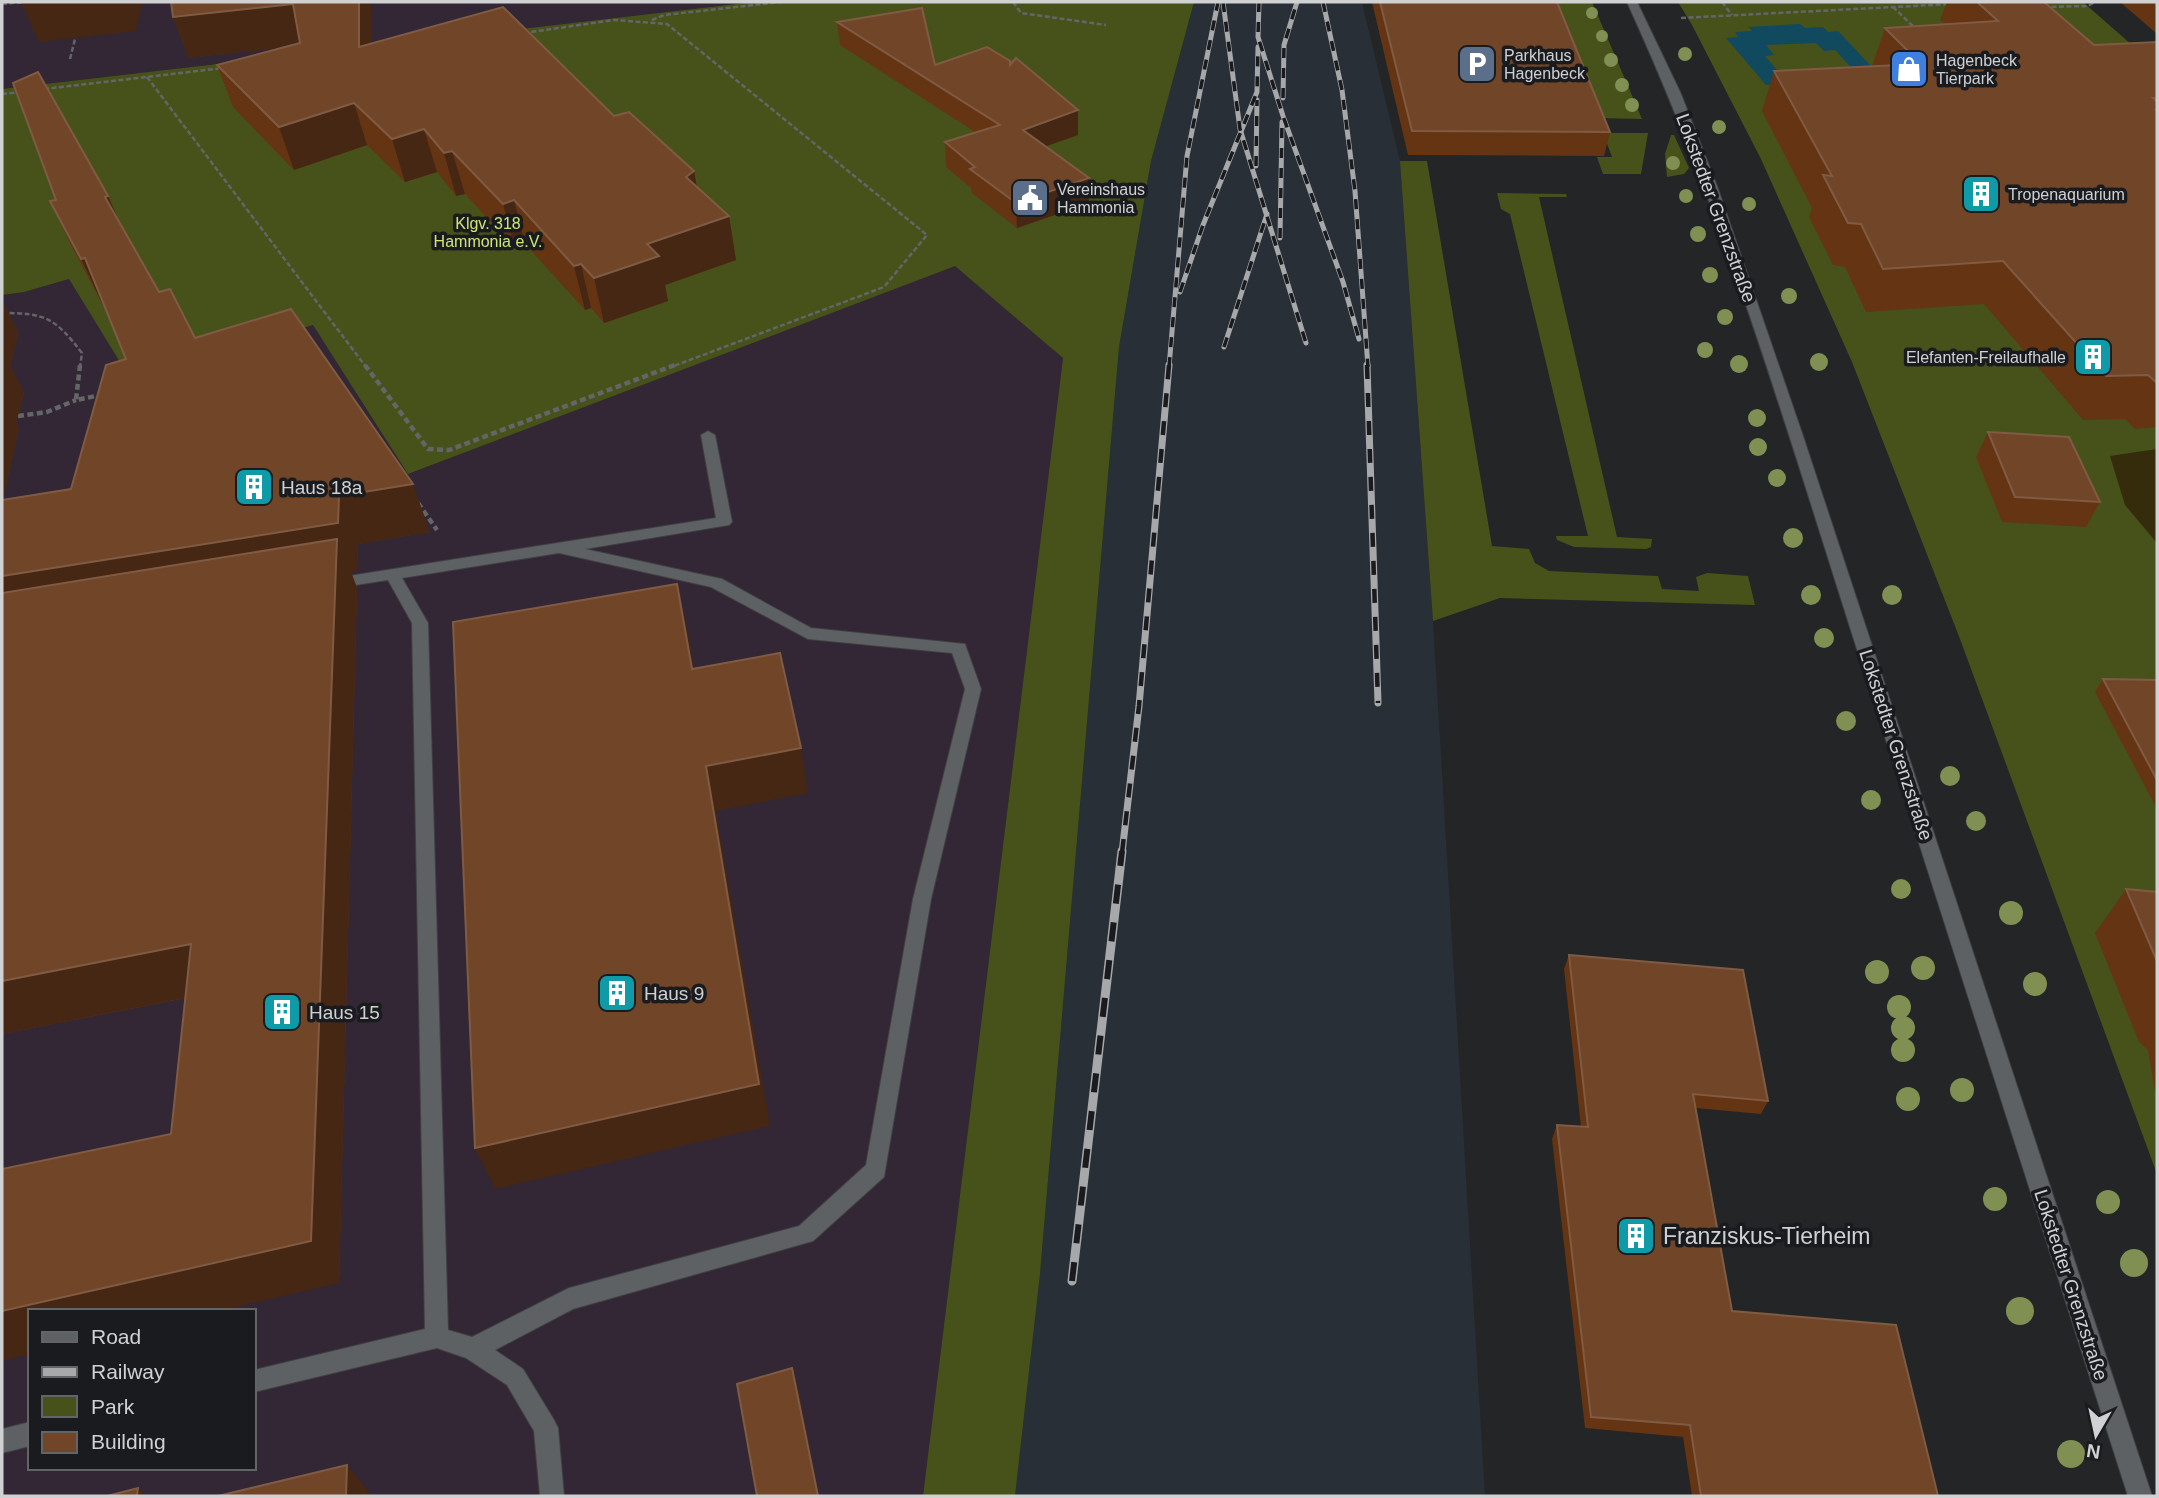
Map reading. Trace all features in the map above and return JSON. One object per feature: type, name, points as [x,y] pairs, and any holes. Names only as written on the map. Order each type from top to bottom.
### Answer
[{"type":"street","name":"Lokstedter Grenzstraße","points":[[1632,2],[1675,94],[1725,225],[1800,446],[2140,1496]]},
{"type":"street","points":[[316,586],[724,522],[708,435]]},
{"type":"street","points":[[472,1349],[569,1299],[804,1234],[876,1170],[922,900],[973,689],[959,648],[808,633],[716,583],[554,547]]},
{"type":"street","points":[[392,573],[420,623],[437,1337]]},
{"type":"street","points":[[256,1381],[437,1337],[472,1349],[515,1377],[546,1429],[552,1496]]},
{"type":"street","points":[[2,1441],[28,1434]]},
{"type":"path","points":[[2,4],[24,2]]},
{"type":"path","points":[[520,33],[651,20],[664,15],[781,2]]},
{"type":"path","points":[[1013,2],[1021,13],[1106,25]]},
{"type":"path","points":[[1722,2],[1733,15]]},
{"type":"path","points":[[2034,6],[2088,6],[2095,2]]},
{"type":"path","points":[[1677,18],[1917,3],[1957,4]]},
{"type":"path","points":[[1893,6],[1923,35]]},
{"type":"path","points":[[2046,7],[2053,13]]},
{"type":"path","points":[[147,77],[428,449],[449,450],[884,286],[927,235],[667,24],[651,20]]},
{"type":"path","points":[[70,59],[75,38]]},
{"type":"path","points":[[41,89],[230,67]]},
{"type":"path","points":[[2,94],[28,91]]},
{"type":"path","points":[[2,313],[34,313],[57,320],[82,353],[76,400]]},
{"type":"path","points":[[18,416],[47,412],[76,400],[114,393]]},
{"type":"path","points":[[412,495],[443,539]]},
{"type":"shaded area","points":[[2,2],[753,2],[2,89]]},
{"type":"shaded area","points":[[1194,2],[1362,2],[1400,161],[1433,621],[1485,1496],[1015,1496],[1040,1274],[1119,347],[1151,161]]},
{"type":"shaded area","points":[[955,265],[1063,358],[923,1496],[2,1496],[2,295],[24,292],[69,279],[131,379],[313,325],[409,474]]},
{"type":"green space","name":"Klgv. 318 Hammonia e.V.","points":[[753,2],[1194,2],[1151,161],[1119,347],[1040,1274],[1015,1496],[923,1496],[1063,358],[955,266],[408,474],[313,325],[131,380],[69,279],[24,292],[2,295],[2,89]]},
{"type":"green space","points":[[1549,2],[1592,2],[1642,119],[1595,118]]},
{"type":"green space","points":[[1678,2],[2083,2],[2157,67],[2157,1174],[1960,639],[1852,362],[1761,159]]},
{"type":"green space","points":[[1603,133],[1648,133],[1641,174],[1603,174],[1597,157],[1612,157]]},
{"type":"green space","points":[[1671,135],[1674,135],[1689,168],[1684,174],[1667,177],[1665,154]]},
{"type":"green space","points":[[1400,161],[1427,161],[1492,546],[1529,549],[1535,563],[1549,571],[1658,576],[1662,589],[1699,591],[1696,577],[1707,573],[1748,576],[1755,605],[1500,598],[1433,621]]},
{"type":"green space","points":[[1497,193],[1566,194],[1567,197],[1539,197],[1617,537],[1652,539],[1651,547],[1574,547],[1557,540],[1556,536],[1588,536],[1510,214],[1501,209]]},
{"type":"sand","points":[[2157,449],[2157,543],[2125,505],[2110,456]]},
{"type":"water","points":[[1800,24],[1805,28],[1823,27],[1828,32],[1838,31],[1870,65],[1864,66],[1873,76],[1859,76],[1835,50],[1824,51],[1816,43],[1766,45],[1774,55],[1765,56],[1789,84],[1766,85],[1726,38],[1738,37],[1735,32],[1752,31],[1748,27]]},
{"type":"building","points":[[171,2],[359,2],[359,47],[503,7],[614,116],[629,112],[694,171],[686,177],[729,216],[647,244],[659,256],[594,278],[581,264],[574,266],[514,200],[503,204],[452,151],[444,153],[424,129],[392,139],[354,103],[279,127],[217,65],[300,43],[293,4],[173,17]]},
{"type":"building","name":"Parkhaus Hagenbeck","points":[[1380,2],[1557,2],[1610,132],[1412,131]]},
{"type":"building","points":[[1977,2],[2044,2],[2094,45],[2157,42],[2157,98],[2153,98],[2157,102],[2157,383],[2148,375],[2106,376],[2003,261],[1883,269],[1861,224],[1848,223],[1823,175],[1832,176],[1774,71],[1921,64],[1885,28],[1998,21]]},
{"type":"building","points":[[922,8],[935,65],[987,47],[1010,61],[1010,65],[1016,58],[1078,110],[1023,130],[1089,178],[1016,203],[970,169],[975,167],[945,142],[1000,125],[837,22]]},
{"type":"building","points":[[38,72],[159,292],[170,289],[195,338],[291,309],[413,484],[339,496],[338,523],[2,576],[2,500],[71,489],[106,365],[126,359],[85,258],[81,259],[50,201],[56,200],[13,83]]},
{"type":"building","points":[[1988,432],[2069,437],[2100,502],[2015,497]]},
{"type":"building","name":"Haus 15","points":[[337,539],[311,1241],[2,1311],[2,1169],[171,1134],[191,944],[2,981],[2,593]]},
{"type":"building","name":"Haus 9","points":[[677,584],[692,669],[780,653],[801,748],[706,766],[759,1084],[475,1148],[453,622]]},
{"type":"building","points":[[2103,679],[2157,680],[2157,780]]},
{"type":"building","points":[[2126,889],[2157,892],[2157,961]]},
{"type":"building","name":"Franziskus-Tierheim","points":[[1569,955],[1743,970],[1768,1101],[1693,1094],[1732,1311],[1896,1325],[1938,1496],[1701,1496],[1690,1425],[1591,1417],[1557,1125],[1588,1127]]},
{"type":"building","points":[[792,1368],[818,1496],[757,1496],[737,1384]]},
{"type":"building","points":[[347,1465],[346,1496],[218,1496]]},
{"type":"building","points":[[138,1488],[137,1496],[107,1496]]},
{"type":"railway","points":[[1169,367],[1187,156],[1218,2]]},
{"type":"railway","points":[[1223,2],[1241,132]]},
{"type":"railway","points":[[1259,2],[1258,37],[1283,116],[1343,282],[1359,339]]},
{"type":"railway","points":[[1283,98],[1284,45],[1297,2]]},
{"type":"railway","points":[[1323,2],[1342,90],[1355,191],[1368,367]]},
{"type":"railway","points":[[1241,132],[1257,92],[1258,47]]},
{"type":"railway","points":[[1256,166],[1257,100]]},
{"type":"railway","points":[[1280,238],[1282,122]]},
{"type":"railway","points":[[1180,292],[1203,225],[1241,132]]},
{"type":"railway","points":[[1241,132],[1267,215]]},
{"type":"railway","points":[[1224,347],[1267,215]]},
{"type":"railway","points":[[1267,215],[1306,343]]},
{"type":"railway","points":[[1122,853],[1139,706],[1169,365]]},
{"type":"railway","points":[[1367,365],[1378,703]]},
{"type":"railway","points":[[1072,1281],[1122,851]]},
{"type":"place","name":"Parkhaus Hagenbeck","points":[[1477,64]]},
{"type":"place","name":"Hagenbeck Tierpark","points":[[1909,69]]},
{"type":"place","name":"Tropenaquarium","points":[[1981,194]]},
{"type":"place","name":"Vereinshaus Hammonia","points":[[1030,198]]},
{"type":"place","name":"Elefanten-Freilaufhalle","points":[[2093,357]]},
{"type":"place","name":"Haus 18a","points":[[254,487]]},
{"type":"place","name":"Haus 9","points":[[617,993]]},
{"type":"place","name":"Haus 15","points":[[282,1012]]},
{"type":"place","name":"Franziskus-Tierheim","points":[[1636,1236]]}]
